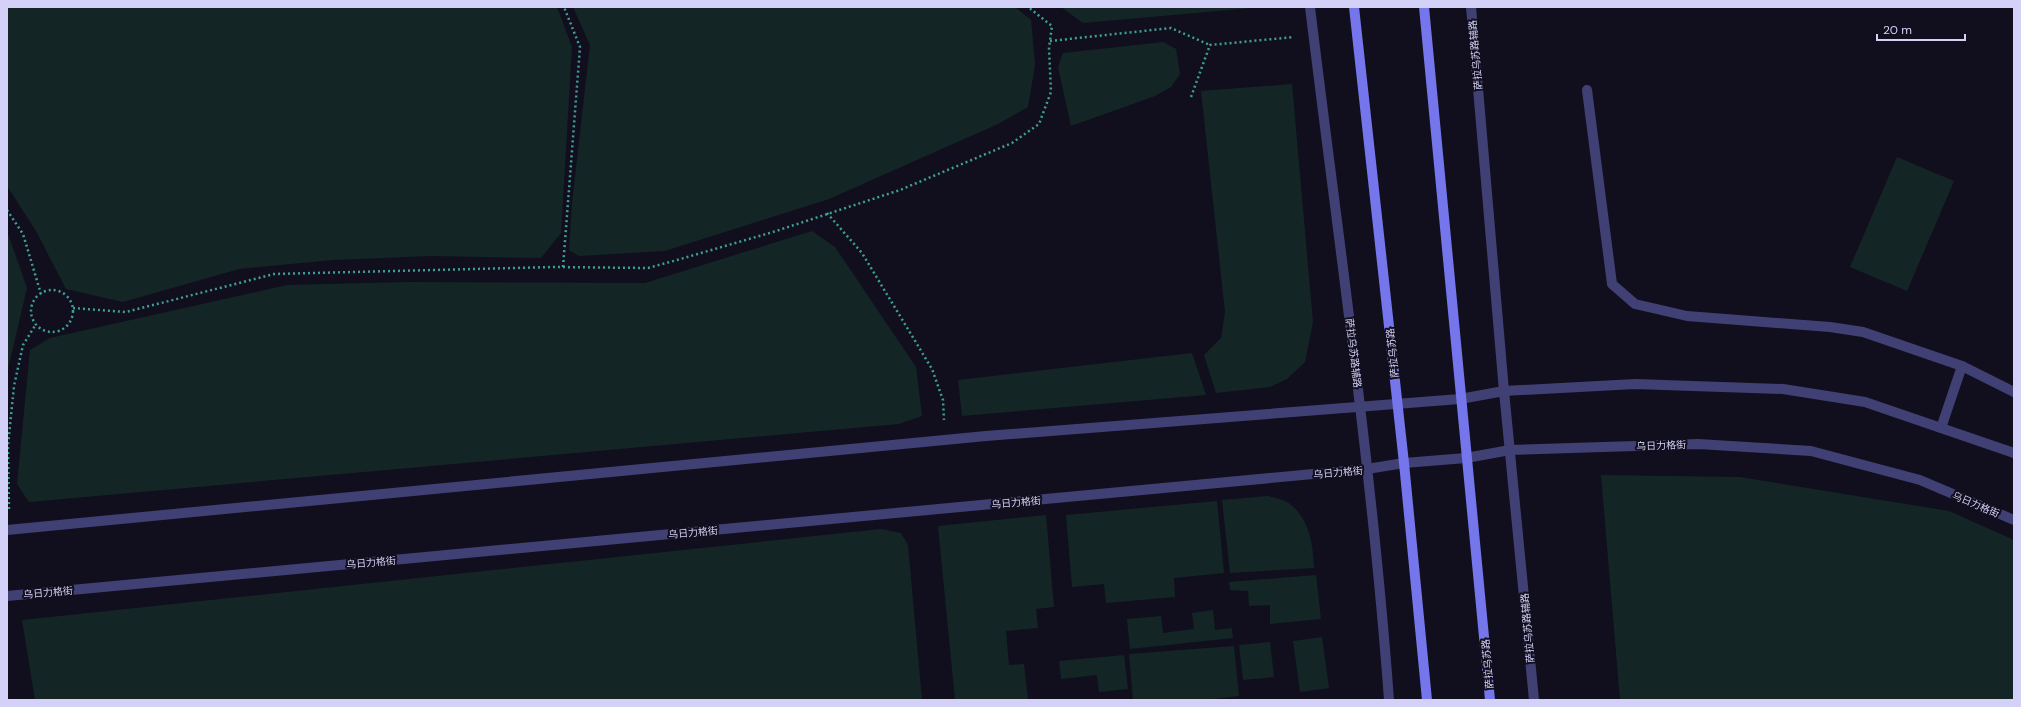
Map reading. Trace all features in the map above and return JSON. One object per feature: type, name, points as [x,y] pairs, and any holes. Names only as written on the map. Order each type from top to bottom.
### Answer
[{"type":"main road","name":"萨拉乌苏路","points":[[1354,7],[1404,463],[1427,700]]},
{"type":"main road","name":"萨拉乌苏路","points":[[1424,7],[1460,399],[1490,700]]},
{"type":"street","name":"萨拉乌苏路辅路","points":[[1310,7],[1360,407],[1389,700]]},
{"type":"street","name":"萨拉乌苏路辅路","points":[[1471,7],[1504,391],[1534,700]]},
{"type":"street","points":[[1587,90],[1612,284],[1635,304],[1687,316],[1830,326],[1863,332],[1962,366],[2014,392]]},
{"type":"street","points":[[1941,428],[1962,366]]},
{"type":"street","points":[[8,530],[946,440],[1460,399],[1504,391],[1635,384],[1783,389],[1865,402],[2014,453]]},
{"type":"street","name":"乌日力格街","points":[[7,596],[1367,469],[1404,463],[1466,458],[1510,450],[1698,444],[1811,451],[1920,480],[2014,520]]},
{"type":"path","points":[[563,267],[580,47],[564,7]]},
{"type":"path","points":[[73,308],[126,312],[274,274],[563,267],[648,268],[773,232],[900,190],[1012,143],[1039,124],[1050,92],[1050,41],[1052,26],[1028,7]]},
{"type":"path","points":[[1050,41],[1171,28],[1210,45],[1313,35]]},
{"type":"path","points":[[1191,97],[1210,45]]},
{"type":"path","points":[[7,210],[23,234],[41,294]]},
{"type":"path","points":[[827,213],[862,253],[932,369],[943,400],[946,440]]},
{"type":"path","points":[[47,291],[61,292],[70,301],[73,308],[70,321],[61,330],[48,331],[36,324],[33,318],[32,305],[41,294],[47,291]]},
{"type":"path","points":[[8,530],[8,445],[14,386],[23,345],[36,324]]},
{"type":"green space","points":[[7,7],[557,7],[572,47],[561,233],[541,258],[432,256],[333,260],[239,269],[123,302],[66,289],[36,231],[7,186]]},
{"type":"green space","points":[[573,7],[1015,7],[1031,20],[1035,65],[1028,107],[998,124],[829,199],[665,251],[579,256],[569,250],[572,203],[590,45]]},
{"type":"green space","points":[[1061,7],[1263,7],[1083,23]]},
{"type":"green space","points":[[1163,42],[1176,49],[1180,74],[1171,87],[1155,96],[1071,126],[1058,67],[1063,53]]},
{"type":"green space","points":[[1292,84],[1313,322],[1305,362],[1287,379],[1270,387],[1216,393],[1204,355],[1221,338],[1225,312],[1201,91]]},
{"type":"green space","points":[[1897,157],[1954,181],[1907,291],[1850,267]]},
{"type":"green space","points":[[7,231],[27,288],[7,373]]},
{"type":"green space","points":[[812,231],[835,247],[916,367],[922,416],[899,424],[29,502],[17,484],[30,350],[50,338],[287,285],[407,282],[645,283]]},
{"type":"green space","points":[[1192,353],[1206,395],[962,416],[958,380]]},
{"type":"green space","points":[[1601,475],[1740,477],[1949,511],[2014,540],[2014,700],[1620,700]]},
{"type":"green space","points":[[1268,496],[1289,503],[1302,518],[1311,542],[1314,568],[1230,573],[1222,500]]},
{"type":"green space","points":[[1217,501],[1224,573],[1174,578],[1175,597],[1106,603],[1104,584],[1072,587],[1066,515]]},
{"type":"green space","points":[[1046,515],[1054,607],[1036,609],[1038,628],[1006,631],[1009,665],[1024,664],[1028,700],[955,700],[938,526]]},
{"type":"green space","points":[[881,529],[901,533],[908,545],[922,700],[35,700],[22,620]]},
{"type":"green space","points":[[1316,575],[1321,619],[1270,624],[1270,605],[1249,606],[1248,591],[1230,590],[1229,582]]},
{"type":"green space","points":[[1213,610],[1215,630],[1232,628],[1233,638],[1130,649],[1127,619],[1161,616],[1163,633],[1194,629],[1192,613]]},
{"type":"green space","points":[[1322,637],[1329,688],[1300,692],[1293,641]]},
{"type":"green space","points":[[1270,642],[1274,677],[1243,680],[1239,645]]},
{"type":"green space","points":[[1234,646],[1239,696],[1204,700],[1133,700],[1129,654]]},
{"type":"green space","points":[[1124,655],[1128,689],[1099,692],[1097,675],[1061,679],[1059,661]]}]
